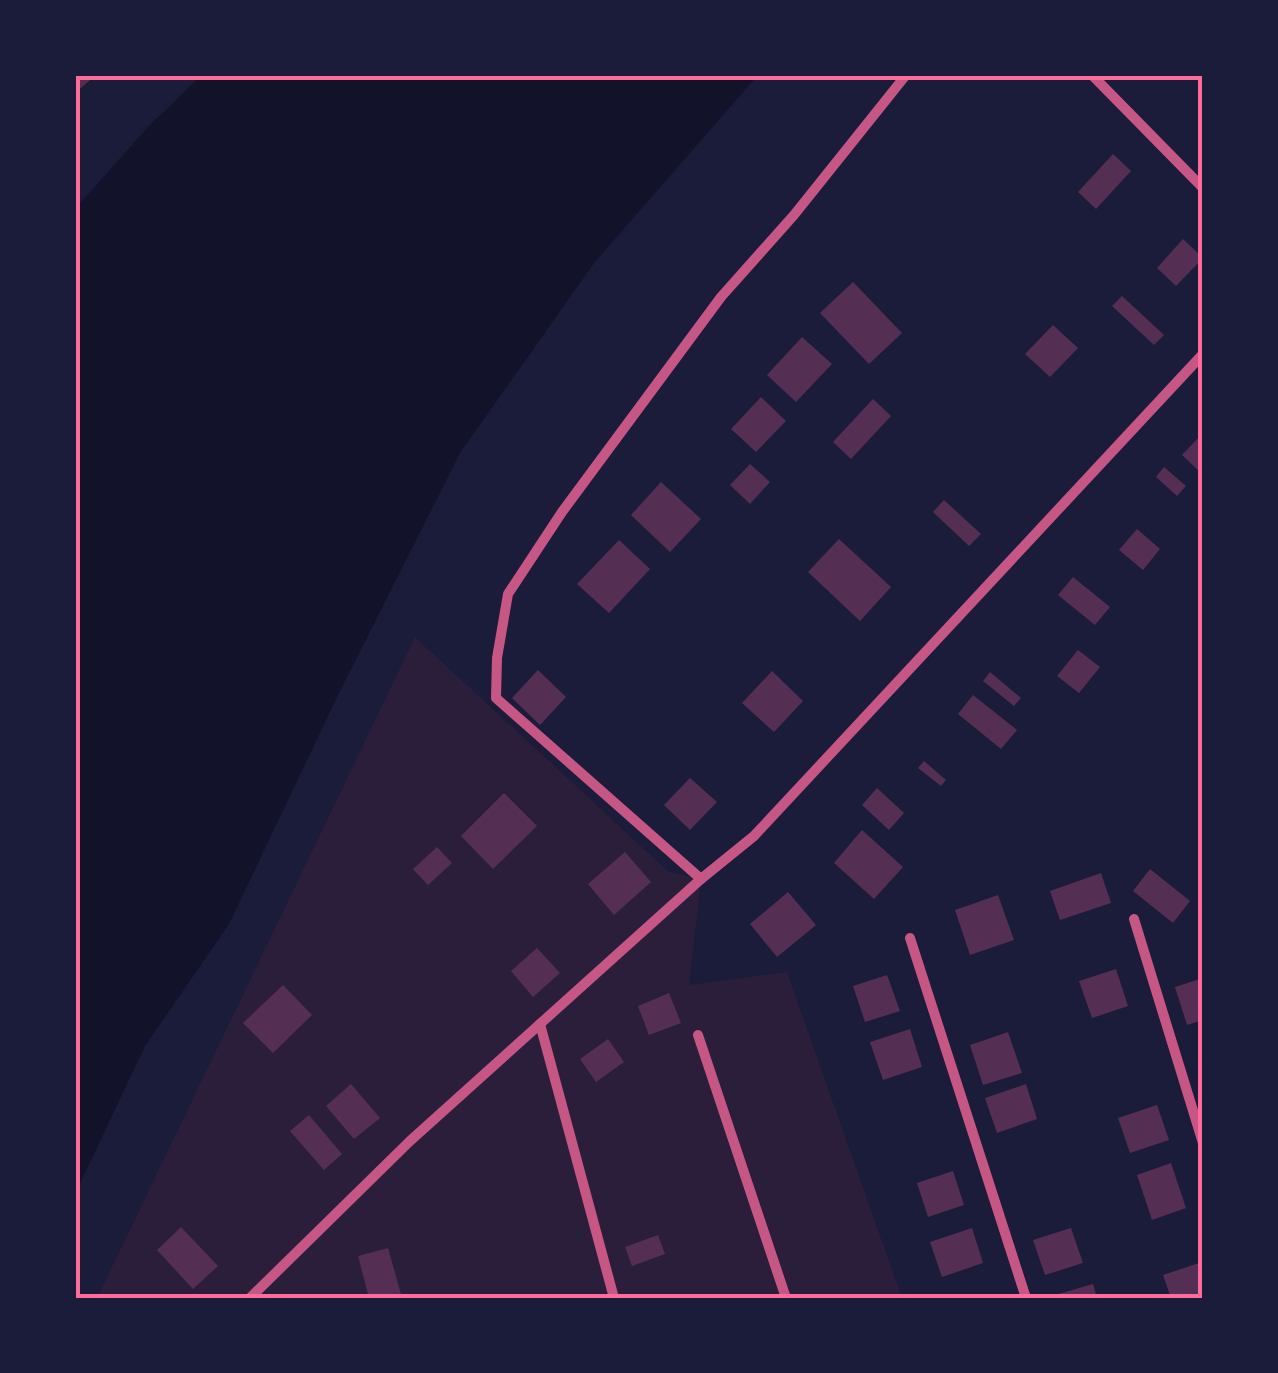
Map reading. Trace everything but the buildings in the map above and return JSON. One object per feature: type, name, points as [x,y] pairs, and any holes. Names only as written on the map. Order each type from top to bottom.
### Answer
[{"type":"street","points":[[701,879],[496,698],[496,658],[508,594],[551,528],[721,298],[794,216],[906,75]]},
{"type":"street","points":[[1092,75],[1203,188]]},
{"type":"street","points":[[250,1298],[410,1141],[754,836],[1203,354]]},
{"type":"street","points":[[1134,919],[1203,1142]]},
{"type":"street","points":[[910,938],[1026,1298]]},
{"type":"street","points":[[540,1024],[614,1298]]},
{"type":"street","points":[[698,1035],[786,1298]]},
{"type":"shaded area","points":[[202,75],[758,75],[594,263],[460,453],[229,924],[145,1046],[75,1194],[75,209],[148,127]]},
{"type":"shaded area","points":[[415,637],[669,872],[701,879],[689,985],[787,972],[902,1298],[97,1298]]}]
